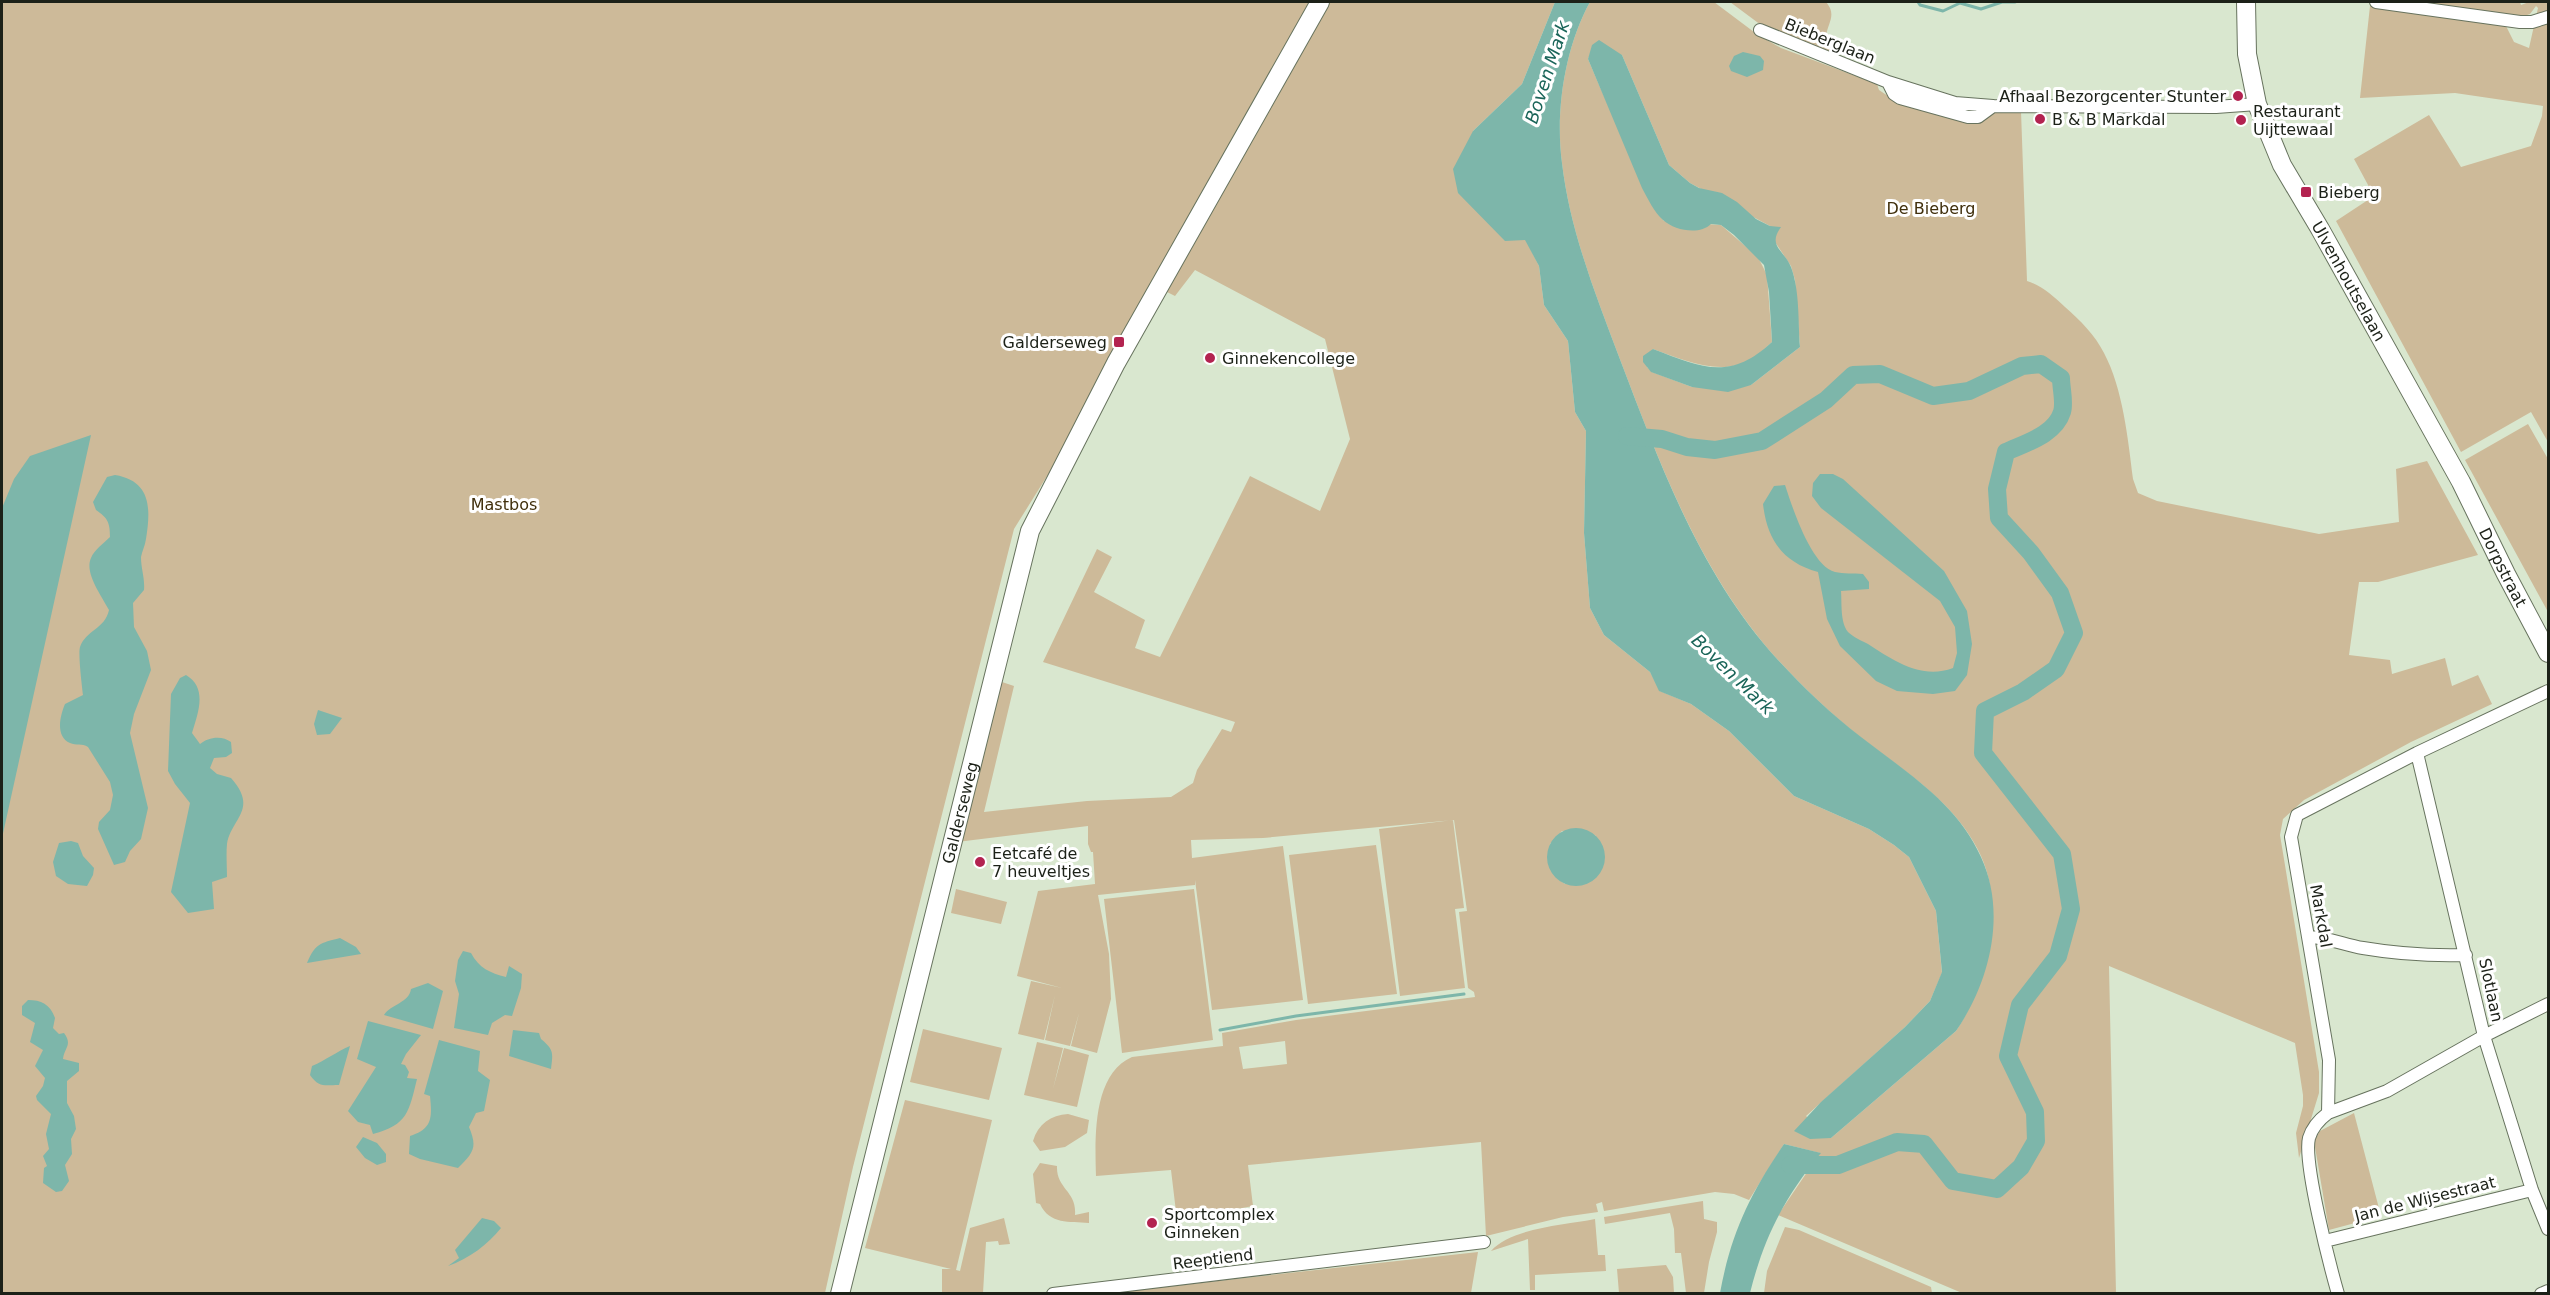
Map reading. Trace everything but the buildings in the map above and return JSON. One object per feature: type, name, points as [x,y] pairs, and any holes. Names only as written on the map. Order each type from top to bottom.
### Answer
[{"type":"street","name":"Galderseweg","points":[[840,1293],[1030,531],[1116,363],[1320,2]]},
{"type":"street","name":"Ulvenhoutselaan","points":[[2246,2],[2247,54],[2257,104],[2282,165],[2461,482]]},
{"type":"street","points":[[2376,2],[2520,22],[2532,22],[2548,17]]},
{"type":"street","name":"Bieberglaan","points":[[1760,30],[1888,82],[1955,103],[1993,106],[2216,107],[2257,104]]},
{"type":"street","name":"Dorpstraat","points":[[2461,482],[2506,574],[2548,652]]},
{"type":"street","name":"Markdal","points":[[2328,1113],[2329,1060],[2291,837],[2298,815],[2417,753],[2548,691]]},
{"type":"street","name":"Slotlaan","points":[[2417,753],[2484,1036],[2532,1190],[2548,1229]]},
{"type":"street","points":[[2308,937],[2323,937],[2361,948],[2421,956],[2466,955]]},
{"type":"street","points":[[2338,1293],[2309,1163],[2309,1139],[2318,1121],[2328,1113],[2387,1091],[2484,1036],[2548,1004]]},
{"type":"street","name":"Jan de Wijsestraat","points":[[2325,1241],[2532,1190]]},
{"type":"street","name":"Reeptiend","points":[[1053,1293],[1484,1242]]},
{"type":"street","points":[[2541,1293],[2548,1292]]},
{"type":"green space","name":"Mastbos","points":[[2,2],[1555,2],[1522,84],[1473,131],[1539,266],[1544,305],[1568,341],[1575,412],[1586,431],[1584,533],[1590,608],[1604,635],[1650,672],[1660,691],[1691,704],[1729,731],[1794,796],[1869,829],[1909,857],[1936,911],[1942,973],[1930,1001],[1905,1027],[1806,1116],[1831,1138],[1956,1031],[1976,992],[1989,946],[1992,899],[1988,877],[1971,837],[1944,804],[1828,710],[1778,660],[1751,627],[1705,556],[1668,480],[1594,289],[1571,214],[1566,189],[1560,143],[1561,101],[1568,59],[1581,20],[1590,2],[1714,2],[1758,35],[1781,48],[1877,84],[1879,90],[1888,96],[1961,119],[1989,110],[2021,111],[2027,281],[2047,292],[2076,317],[2092,334],[2104,353],[2120,398],[2133,479],[2138,493],[2157,501],[2319,534],[2399,522],[2396,469],[2427,461],[2478,555],[2378,582],[2359,582],[2349,655],[2390,660],[2392,674],[2445,658],[2452,686],[2478,675],[2492,704],[2411,742],[2304,800],[2283,819],[2280,835],[2319,1072],[2319,1093],[2299,1158],[2296,1133],[2303,1106],[2303,1095],[2295,1043],[2109,966],[2116,1293],[1962,1293],[1778,1215],[1820,1153],[1784,1144],[1749,1200],[1734,1194],[1715,1192],[1604,1211],[1602,1202],[1596,1204],[1598,1212],[1563,1217],[1486,1236],[1481,1142],[1248,1165],[1253,1206],[1177,1220],[1171,1170],[1096,1176],[1096,1127],[1099,1109],[1109,1078],[1119,1066],[1132,1057],[1223,1046],[1222,1033],[1296,1020],[1475,997],[1474,992],[1468,988],[1459,912],[1467,911],[1454,820],[1263,838],[1191,840],[1192,858],[1283,846],[1303,1000],[1212,1010],[1195,880],[1195,885],[1098,895],[1109,954],[1111,999],[1097,1053],[1071,1046],[1079,1013],[1070,1046],[1045,1040],[1055,995],[1044,1040],[1018,1034],[1031,981],[1062,988],[1017,976],[1038,891],[1095,884],[1093,852],[1088,844],[1088,826],[957,842],[996,680],[1014,686],[984,812],[1087,801],[1171,797],[1193,783],[1197,770],[1222,729],[1231,732],[1235,722],[1043,662],[1097,549],[1112,557],[1094,592],[1145,620],[1135,648],[1160,657],[1250,476],[1320,511],[1350,439],[1325,339],[1195,270],[1175,296],[1163,290],[1014,529],[853,1167],[825,1293],[2,1293]],"holes":[[[1592,50],[1622,55],[1669,165],[1690,183],[1770,226],[1775,235],[1775,242],[1791,266],[1795,280],[1800,347],[1751,385],[1692,387],[1652,372],[1647,367],[1653,349],[1690,362],[1716,367],[1742,364],[1756,356],[1772,342],[1767,275],[1758,257],[1721,225],[1664,221],[1644,188],[1593,71],[1588,59]],[[1562,831],[1595,835],[1604,851],[1565,884],[1555,876],[1551,867],[1550,844]],[[1285,1041],[1287,1064],[1243,1069],[1239,1047]]]},
{"type":"green space","points":[[1730,2],[1826,2],[1831,11],[1831,19],[1826,36],[1833,47],[1833,57],[1761,25]]},
{"type":"green space","points":[[2416,2],[2520,2],[2521,5],[2529,2],[2548,2],[2548,442],[2531,412],[2461,452],[2336,221],[2374,196],[2354,159],[2429,115],[2461,167],[2531,146],[2542,116],[2543,106],[2455,93],[2360,98],[2370,6],[2505,24],[2514,42],[2529,48],[2538,8],[2536,6],[2530,14],[2524,16]]},
{"type":"green space","points":[[2528,424],[2548,459],[2548,612],[2465,460]]},
{"type":"green space","points":[[1453,820],[1464,908],[1455,909],[1465,988],[1400,996],[1379,829]]},
{"type":"green space","points":[[1376,845],[1397,994],[1308,1004],[1289,855]]},
{"type":"green space","points":[[956,889],[1007,902],[1001,924],[951,913]]},
{"type":"green space","points":[[1194,889],[1213,1040],[1122,1053],[1104,899]]},
{"type":"green space","points":[[923,1029],[1002,1048],[989,1100],[910,1082]]},
{"type":"green space","points":[[1037,1042],[1063,1048],[1053,1089],[1064,1048],[1089,1055],[1077,1107],[1024,1095]]},
{"type":"green space","points":[[905,1100],[992,1120],[956,1270],[960,1271],[970,1228],[1004,1218],[1010,1244],[999,1245],[998,1241],[986,1242],[983,1293],[942,1293],[942,1269],[951,1269],[865,1248]]},
{"type":"green space","points":[[2354,1113],[2381,1216],[2329,1230],[2314,1141],[2320,1131]]},
{"type":"green space","points":[[1068,1114],[1089,1120],[1087,1133],[1065,1147],[1040,1151],[1033,1141],[1038,1130],[1051,1118]]},
{"type":"green space","points":[[1040,1163],[1057,1166],[1060,1180],[1073,1200],[1075,1215],[1089,1212],[1089,1223],[1055,1219],[1044,1211],[1040,1204],[1036,1203],[1033,1174]]},
{"type":"green space","points":[[1703,1201],[1704,1219],[1717,1222],[1717,1232],[1704,1293],[1686,1293],[1681,1253],[1675,1253],[1674,1229],[1670,1213],[1605,1224],[1604,1217]]},
{"type":"green space","points":[[1595,1219],[1598,1255],[1605,1255],[1606,1271],[1535,1275],[1535,1290],[1530,1290],[1528,1239],[1491,1251],[1500,1243],[1525,1232]]},
{"type":"green space","points":[[1785,1227],[1799,1230],[1931,1287],[1932,1293],[1764,1293],[1767,1271]]},
{"type":"green space","points":[[1478,1252],[1471,1293],[1100,1294]]},
{"type":"green space","points":[[1666,1265],[1673,1277],[1674,1293],[1619,1293],[1617,1269]]},
{"type":"water","name":"Boven Mark","points":[[1555,2],[1590,2],[1581,20],[1568,59],[1561,101],[1560,143],[1571,214],[1612,338],[1652,441],[1686,519],[1727,593],[1778,660],[1839,719],[1912,776],[1944,805],[1971,838],[1989,879],[1993,901],[1991,947],[1986,969],[1968,1012],[1956,1031],[1831,1138],[1810,1139],[1794,1131],[1821,1102],[1905,1027],[1930,1001],[1942,972],[1936,911],[1909,857],[1869,829],[1794,796],[1729,731],[1691,704],[1659,691],[1650,672],[1604,635],[1590,608],[1584,533],[1586,431],[1575,412],[1568,341],[1544,305],[1539,266],[1525,240],[1505,241],[1458,193],[1453,169],[1473,131],[1522,84]]},
{"type":"water","points":[[1599,40],[1622,55],[1669,165],[1699,188],[1722,193],[1737,202],[1756,219],[1770,226],[1781,227],[1777,233],[1776,244],[1788,261],[1794,276],[1800,347],[1751,385],[1728,392],[1692,387],[1651,372],[1643,362],[1643,356],[1653,349],[1686,361],[1714,367],[1728,367],[1757,355],[1772,342],[1769,292],[1764,265],[1721,225],[1711,224],[1701,230],[1681,229],[1668,224],[1654,209],[1642,188],[1588,59],[1592,45]]},
{"type":"water","points":[[1743,52],[1760,56],[1764,61],[1763,70],[1747,77],[1731,71],[1729,66],[1734,56]]},
{"type":"water","points":[[91,435],[2,838],[2,508],[14,479],[30,456]]},
{"type":"water","points":[[1820,474],[1833,474],[1843,479],[1944,571],[1967,611],[1972,644],[1967,675],[1955,691],[1933,694],[1897,691],[1876,681],[1840,646],[1827,619],[1818,572],[1795,562],[1778,547],[1768,528],[1763,504],[1774,486],[1785,485],[1804,534],[1818,559],[1835,572],[1863,574],[1869,582],[1869,589],[1841,591],[1843,618],[1848,632],[1909,667],[1930,672],[1953,668],[1957,653],[1955,627],[1940,601],[1821,508],[1812,496],[1813,483]]},
{"type":"water","points":[[115,475],[136,483],[146,498],[148,507],[148,528],[141,557],[144,590],[133,603],[134,627],[147,651],[151,670],[134,714],[130,733],[148,808],[141,839],[130,851],[125,862],[114,865],[98,829],[99,822],[110,810],[113,795],[110,782],[88,747],[65,740],[60,725],[65,704],[83,695],[80,647],[86,637],[104,621],[109,610],[95,584],[89,564],[94,552],[110,537],[107,521],[96,510],[93,502],[107,477]]},
{"type":"water","points":[[186,675],[197,687],[200,701],[192,733],[200,744],[215,738],[223,738],[231,742],[232,753],[226,757],[214,758],[210,768],[217,774],[231,778],[243,798],[241,813],[229,835],[227,844],[227,877],[212,882],[214,909],[188,913],[171,892],[190,803],[168,771],[171,694],[180,678]]},
{"type":"water","points":[[318,710],[342,718],[330,734],[317,735],[314,724]]},
{"type":"water","points":[[1576,828],[1587,830],[1600,841],[1605,857],[1603,868],[1592,881],[1576,886],[1565,884],[1552,873],[1547,857],[1549,846],[1560,833]]},
{"type":"water","points":[[71,841],[78,843],[83,856],[94,868],[87,886],[68,884],[56,876],[53,862],[59,843]]},
{"type":"water","points":[[340,938],[356,947],[361,954],[307,963],[319,945]]},
{"type":"water","points":[[463,951],[471,953],[481,966],[495,974],[506,977],[509,966],[522,974],[521,988],[512,1016],[505,1015],[492,1023],[488,1035],[454,1028],[459,994],[455,981],[458,960]]},
{"type":"water","points":[[428,983],[443,991],[433,1029],[384,1015],[407,997],[411,989]]},
{"type":"water","points":[[28,1000],[41,1002],[48,1006],[55,1018],[53,1028],[59,1034],[64,1033],[67,1037],[63,1059],[79,1063],[79,1071],[67,1081],[67,1103],[74,1116],[76,1129],[71,1139],[72,1154],[65,1165],[69,1181],[62,1191],[56,1192],[43,1183],[44,1168],[47,1166],[43,1156],[49,1149],[46,1134],[51,1114],[36,1096],[45,1078],[35,1066],[43,1050],[30,1042],[35,1023],[22,1015],[22,1006]]},
{"type":"water","points":[[368,1021],[421,1035],[401,1064],[405,1065],[409,1072],[407,1078],[417,1079],[409,1108],[394,1126],[373,1134],[370,1125],[358,1122],[348,1111],[376,1067],[357,1059]]},
{"type":"water","points":[[513,1030],[539,1033],[552,1052],[551,1069],[509,1056]]},
{"type":"water","points":[[439,1040],[480,1051],[478,1071],[490,1080],[484,1111],[476,1113],[469,1127],[473,1150],[458,1168],[409,1154],[410,1136],[423,1130],[431,1116],[430,1096],[424,1094]]},
{"type":"water","points":[[350,1046],[339,1085],[323,1085],[313,1079],[310,1075],[312,1066]]},
{"type":"water","points":[[363,1137],[377,1143],[386,1154],[386,1162],[377,1165],[365,1158],[356,1147]]},
{"type":"water","points":[[1784,1144],[1821,1153],[1796,1186],[1777,1219],[1762,1254],[1750,1293],[1720,1293],[1730,1251],[1743,1215],[1761,1180]]},
{"type":"water","points":[[482,1218],[494,1221],[501,1228],[478,1250],[448,1266],[459,1258],[455,1250]]},
{"type":"waterway","points":[[1918,2],[1920,5],[1943,11],[1960,3],[1981,9],[2002,2],[2015,2]]},
{"type":"waterway","points":[[1627,436],[1662,439],[1687,447],[1715,450],[1762,441],[1826,400],[1853,375],[1880,374],[1933,396],[1969,391],[2022,366],[2041,364],[2061,378],[2063,404],[2058,420],[2053,427],[2039,437],[2006,452],[1997,489],[1999,518],[2031,553],[2060,593],[2074,633],[2056,669],[2023,692],[1985,711],[1983,753],[2062,854],[2071,909],[2058,956],[2020,1005],[2008,1056],[2035,1112],[2036,1141],[2021,1167],[1997,1189],[1953,1181],[1924,1144],[1897,1142],[1838,1165],[1790,1165]]},
{"type":"waterway","points":[[1220,1030],[1296,1016],[1464,994]]},
{"type":"place","name":"Afhaal Bezorgcenter Stunter","points":[[2238,96]]},
{"type":"place","name":"B & B Markdal","points":[[2040,119]]},
{"type":"place","name":"Restaurant Uijttewaal","points":[[2241,120]]},
{"type":"place","name":"Bieberg","points":[[2306,192]]},
{"type":"place","name":"Galderseweg","points":[[1119,342]]},
{"type":"place","name":"Ginnekencollege","points":[[1210,358]]},
{"type":"place","name":"Eetcafé de 7 heuveltjes","points":[[980,862]]},
{"type":"place","name":"Sportcomplex Ginneken","points":[[1152,1223]]},
{"type":"park label","name":"De Bieberg","points":[[1931,208]]}]
